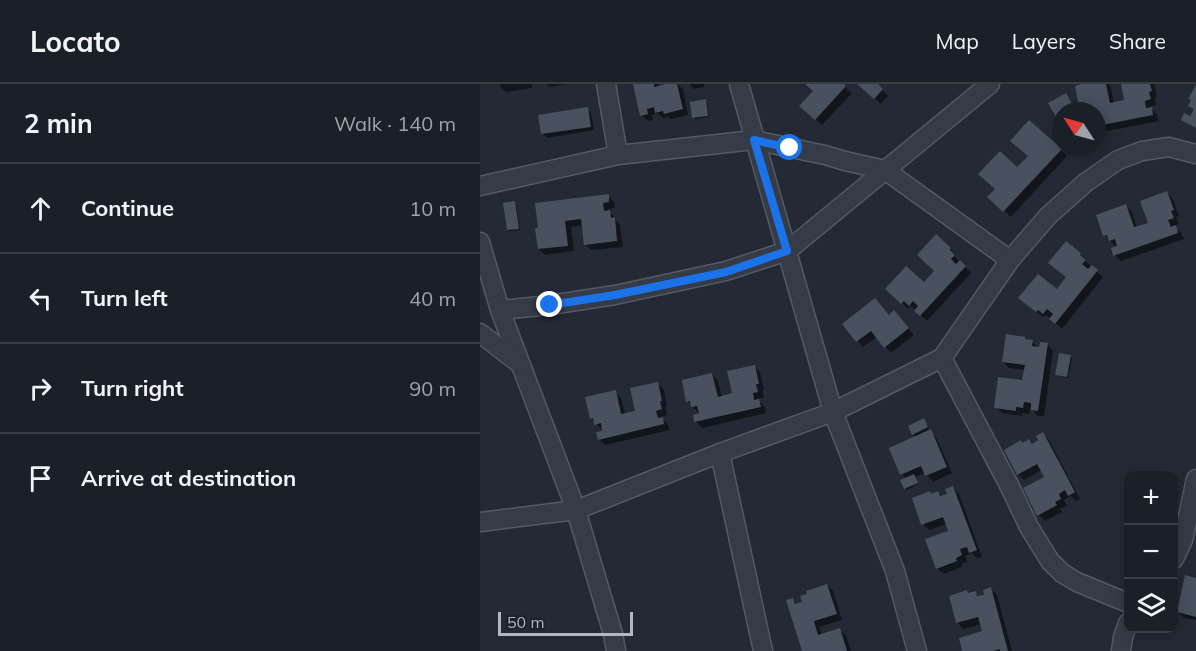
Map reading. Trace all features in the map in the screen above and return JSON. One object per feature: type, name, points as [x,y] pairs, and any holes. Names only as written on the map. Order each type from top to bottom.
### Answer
[{"type":"street","points":[[606,84],[618,155]]},
{"type":"street","points":[[500,310],[550,305],[726,272],[787,251],[990,84]]},
{"type":"street","points":[[743,87],[754,140],[832,411],[895,571],[917,651]]},
{"type":"street","points":[[480,186],[618,155],[754,140],[817,153],[885,171],[1010,260]]},
{"type":"street","points":[[480,522],[576,510],[832,411],[942,358],[1010,260],[1048,216],[1085,183],[1118,160],[1142,151],[1169,147],[1196,154]]},
{"type":"street","points":[[480,242],[500,310],[576,510],[616,651]]},
{"type":"street","points":[[480,333],[521,365]]},
{"type":"street","points":[[942,358],[1029,527],[1050,561],[1062,573],[1077,582],[1124,601]]},
{"type":"street","points":[[720,453],[763,651]]},
{"type":"street","points":[[1178,550],[1183,540],[1196,479]]},
{"type":"street","points":[[1121,651],[1124,633]]},
{"type":"building","points":[[633,84],[654,84],[654,87],[677,84],[683,109],[664,114],[663,111],[655,113],[654,107],[647,109],[648,114],[640,116]]},
{"type":"building","points":[[805,84],[844,84],[846,86],[815,120],[799,106],[813,91]]},
{"type":"building","points":[[857,84],[878,84],[883,89],[874,99]]},
{"type":"building","points":[[1106,84],[1110,103],[1124,100],[1121,84],[1150,84],[1151,99],[1145,101],[1146,108],[1152,107],[1153,115],[1106,124],[1106,102],[1078,102],[1075,86]]},
{"type":"building","points":[[1196,85],[1196,128],[1181,120],[1184,113],[1190,116],[1194,109],[1188,106],[1191,100],[1188,99]]},
{"type":"building","points":[[1066,93],[1071,102],[1052,102],[1052,110],[1048,103]]},
{"type":"building","points":[[706,99],[708,116],[692,118],[690,102]]},
{"type":"building","points":[[588,107],[591,127],[541,134],[538,115]]},
{"type":"building","points":[[1029,120],[1052,140],[1052,156],[1055,156],[1003,212],[987,197],[995,189],[978,174],[1000,151],[1017,167],[1028,156],[1010,141]]},
{"type":"building","points":[[1167,191],[1174,210],[1171,211],[1174,218],[1168,220],[1171,227],[1176,225],[1178,233],[1113,256],[1111,248],[1117,246],[1115,239],[1109,241],[1107,235],[1103,236],[1096,215],[1126,204],[1134,227],[1148,223],[1140,201]]},
{"type":"building","points":[[609,194],[609,202],[603,203],[604,211],[610,210],[611,218],[615,217],[617,241],[584,245],[581,219],[565,221],[568,246],[538,249],[535,203]]},
{"type":"building","points":[[515,201],[519,229],[507,230],[503,203]]},
{"type":"building","points":[[936,234],[951,248],[949,249],[955,255],[951,259],[956,264],[960,260],[966,266],[920,316],[914,311],[918,306],[913,301],[909,306],[904,301],[901,304],[885,289],[906,266],[924,282],[934,271],[917,255]]},
{"type":"building","points":[[1066,241],[1086,260],[1082,264],[1088,269],[1092,265],[1098,270],[1055,324],[1049,319],[1053,314],[1047,309],[1043,314],[1038,310],[1036,312],[1018,298],[1038,274],[1057,289],[1066,277],[1048,263]]},
{"type":"building","points":[[875,298],[889,315],[894,310],[909,328],[884,348],[871,331],[856,342],[842,324]]},
{"type":"building","points":[[1006,334],[1033,340],[1032,346],[1039,347],[1040,342],[1048,343],[1038,411],[1031,410],[1031,403],[1024,402],[1023,408],[1016,407],[1016,411],[994,408],[998,377],[1022,380],[1025,365],[1002,362]]},
{"type":"building","points":[[1059,353],[1071,355],[1067,377],[1055,375]]},
{"type":"building","points":[[755,365],[759,384],[756,384],[758,392],[753,393],[754,400],[759,399],[761,407],[694,422],[693,415],[699,413],[697,406],[691,407],[690,401],[686,402],[682,380],[712,373],[718,397],[732,393],[727,371]]},
{"type":"building","points":[[658,382],[662,409],[656,411],[658,418],[663,417],[664,424],[598,440],[596,432],[602,431],[601,423],[594,425],[593,418],[590,419],[585,397],[616,390],[621,414],[635,411],[630,388]]},
{"type":"building","points":[[924,418],[928,427],[912,435],[908,426]]},
{"type":"building","points":[[931,429],[947,467],[925,476],[921,466],[900,475],[889,448]]},
{"type":"building","points":[[1043,432],[1075,492],[1068,496],[1065,490],[1059,494],[1061,499],[1055,502],[1057,505],[1037,516],[1023,488],[1044,477],[1037,464],[1017,475],[1004,450],[1021,440],[1022,443],[1029,439],[1032,444],[1038,440],[1036,436]]},
{"type":"building","points":[[914,474],[918,483],[904,489],[900,480]]},
{"type":"building","points":[[953,486],[977,550],[969,553],[967,547],[960,549],[962,555],[956,558],[957,561],[936,569],[925,539],[948,531],[943,517],[921,525],[912,498],[930,491],[931,494],[938,491],[940,496],[947,494],[945,489]]},
{"type":"building","points":[[1185,575],[1196,578],[1196,617],[1178,612]]},
{"type":"building","points":[[827,584],[837,614],[814,621],[818,635],[840,628],[847,651],[802,651],[786,600],[793,598],[795,604],[802,602],[800,596],[807,594],[806,591]]},
{"type":"building","points":[[991,587],[1008,651],[1000,651],[1000,649],[962,651],[959,638],[982,631],[978,617],[956,623],[949,596],[967,590],[968,593],[976,591],[977,596],[984,595],[983,590]]},
{"type":"route","points":[[550,305],[615,295],[726,272],[787,251],[754,140],[790,148]]}]
